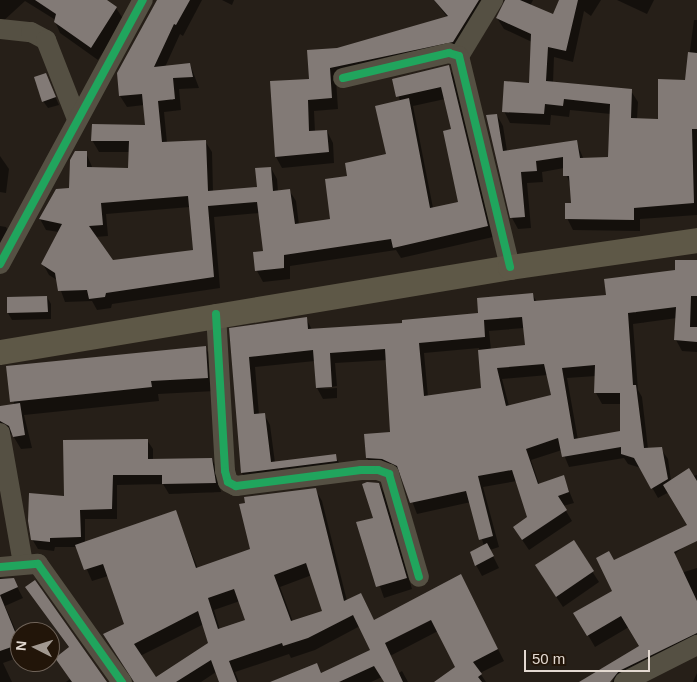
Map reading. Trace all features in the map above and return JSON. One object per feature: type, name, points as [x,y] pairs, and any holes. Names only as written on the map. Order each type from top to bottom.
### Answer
[{"type":"main road","points":[[0,352],[216,314],[510,267],[697,240]]},
{"type":"street","points":[[0,264],[77,118],[144,0]]},
{"type":"street","points":[[492,0],[459,56],[510,267]]},
{"type":"street","points":[[0,29],[31,32],[46,40],[77,118]]},
{"type":"street","points":[[343,78],[449,54],[459,56]]},
{"type":"street","points":[[216,314],[225,471],[228,482],[236,486],[361,470],[378,470],[389,474],[419,577]]},
{"type":"street","points":[[0,433],[23,563]]},
{"type":"street","points":[[0,567],[23,563],[38,564],[122,682]]},
{"type":"street","points":[[624,682],[697,645]]},
{"type":"building","points":[[35,0],[107,0],[117,7],[91,48],[54,22],[56,14]]},
{"type":"building","points":[[157,0],[190,0],[176,25],[174,24],[154,67],[190,63],[193,77],[173,78],[175,99],[158,101],[162,142],[206,140],[208,191],[257,187],[255,168],[271,167],[273,191],[290,189],[295,224],[330,219],[325,179],[347,176],[345,163],[386,154],[375,106],[409,98],[430,208],[458,202],[443,131],[451,129],[441,87],[396,97],[392,79],[449,65],[488,226],[393,248],[391,239],[284,255],[284,268],[255,271],[253,252],[263,251],[257,202],[208,206],[214,277],[106,293],[105,297],[89,299],[87,290],[58,291],[55,273],[41,264],[62,224],[39,219],[56,189],[69,188],[70,160],[75,151],[87,151],[87,167],[128,168],[129,141],[91,141],[92,124],[145,125],[142,94],[119,96],[117,73]],"holes":[[[188,196],[193,250],[113,260],[89,226],[103,225],[101,203]]]},
{"type":"building","points":[[434,0],[479,0],[453,42],[330,68],[332,98],[308,100],[309,131],[327,130],[329,152],[275,157],[270,81],[309,79],[307,50],[337,48],[448,16]]},
{"type":"building","points":[[505,0],[520,0],[553,14],[559,0],[578,0],[566,51],[548,47],[546,81],[632,89],[631,118],[658,119],[658,79],[685,80],[688,52],[697,53],[697,129],[692,129],[694,203],[634,208],[634,220],[565,219],[565,203],[571,203],[569,176],[563,176],[563,157],[536,161],[537,171],[521,172],[525,217],[510,218],[486,115],[497,114],[503,151],[577,140],[580,158],[608,157],[610,104],[564,99],[563,106],[545,104],[544,114],[502,112],[504,81],[529,83],[531,34],[496,18]]},
{"type":"building","points":[[46,73],[56,97],[42,102],[34,77]]},
{"type":"building","points":[[675,260],[697,260],[697,296],[691,296],[690,327],[697,327],[697,342],[674,340],[676,307],[628,313],[633,385],[636,385],[644,448],[662,447],[668,479],[651,489],[634,458],[621,454],[621,447],[562,457],[558,438],[526,449],[538,484],[564,475],[569,492],[558,496],[567,510],[522,540],[513,527],[527,517],[512,470],[478,476],[493,536],[479,540],[466,491],[410,503],[397,466],[382,459],[366,458],[364,434],[390,432],[385,349],[330,353],[332,387],[316,388],[313,350],[249,357],[254,414],[265,413],[271,462],[336,454],[337,461],[241,473],[229,328],[307,317],[308,329],[402,323],[402,320],[478,313],[477,298],[533,293],[534,301],[606,295],[604,279],[675,270]],"holes":[[[522,317],[525,345],[478,350],[481,388],[424,396],[419,343],[485,337],[484,320]],[[544,364],[551,395],[506,406],[497,368]],[[595,365],[594,393],[620,393],[620,431],[574,439],[562,368]]]},
{"type":"building","points":[[47,296],[48,312],[7,313],[7,297]]},
{"type":"building","points":[[206,346],[208,378],[151,381],[152,387],[10,402],[6,366]]},
{"type":"building","points":[[20,403],[25,435],[13,437],[9,426],[0,421],[0,406]]},
{"type":"building","points":[[148,439],[148,459],[212,458],[216,483],[162,484],[162,475],[113,475],[112,509],[80,510],[81,537],[50,538],[50,542],[31,540],[28,521],[29,493],[64,496],[63,440]]},
{"type":"building","points":[[689,468],[697,481],[697,541],[674,552],[697,601],[697,633],[619,671],[610,682],[579,682],[639,646],[621,616],[587,636],[573,613],[612,591],[596,558],[609,551],[614,560],[687,525],[663,485]]},
{"type":"building","points":[[367,482],[379,483],[407,578],[376,587],[356,522],[373,518],[362,484]]},
{"type":"building","points":[[316,488],[344,601],[361,593],[374,620],[461,574],[498,649],[473,662],[482,674],[478,677],[482,682],[434,682],[455,667],[431,620],[385,643],[403,682],[384,682],[374,666],[339,682],[270,682],[317,663],[321,673],[370,650],[353,615],[308,638],[283,646],[282,643],[229,661],[237,682],[219,682],[211,660],[176,682],[134,682],[103,634],[124,624],[103,564],[84,570],[75,545],[176,510],[196,568],[250,549],[239,504],[245,503],[244,497]],"holes":[[[306,563],[322,611],[291,621],[274,575]],[[234,589],[245,620],[218,629],[208,598]],[[198,611],[208,643],[156,677],[134,644]]]},
{"type":"building","points":[[574,540],[594,571],[556,597],[535,565]]},
{"type":"building","points":[[487,543],[494,556],[475,566],[470,552]]},
{"type":"building","points":[[14,578],[18,587],[0,595],[0,579]]},
{"type":"building","points":[[35,580],[107,682],[72,682],[60,665],[60,654],[69,647],[60,635],[60,622],[51,622],[25,587]]},
{"type":"building","points":[[0,595],[11,622],[10,648],[0,651]]},
{"type":"cycle path","points":[[0,264],[143,0]]},
{"type":"cycle path","points":[[343,78],[449,53],[459,56],[510,267]]},
{"type":"cycle path","points":[[216,314],[225,471],[228,482],[236,486],[361,470],[378,470],[389,474],[419,577]]},
{"type":"cycle path","points":[[0,567],[38,564],[122,682]]}]
